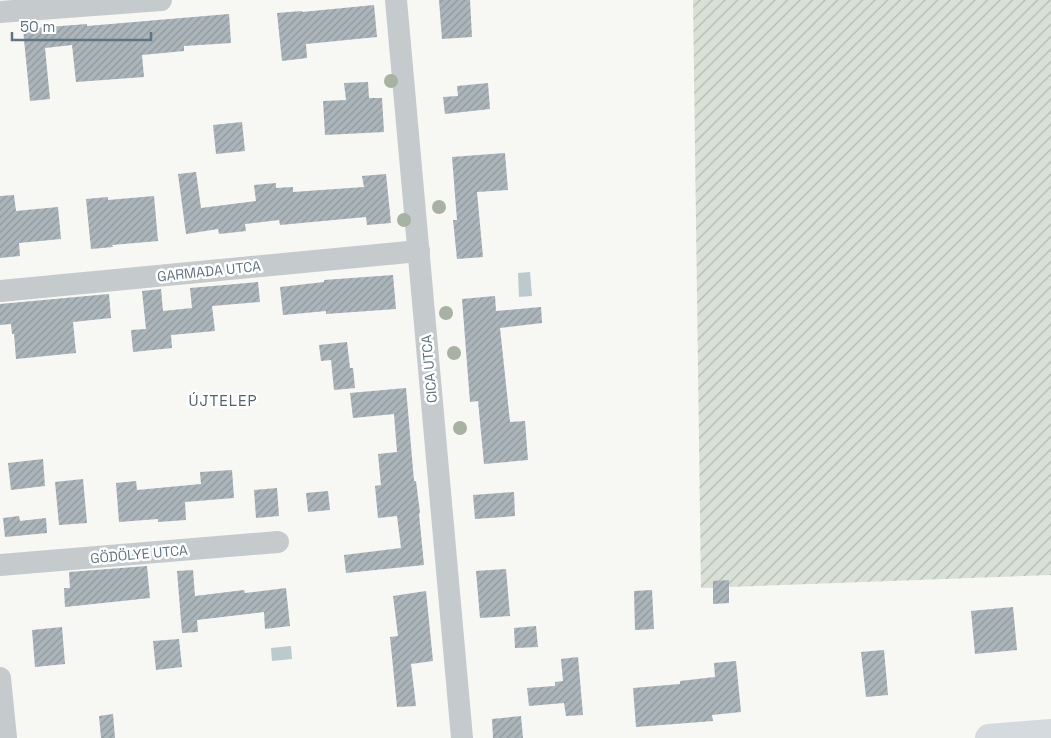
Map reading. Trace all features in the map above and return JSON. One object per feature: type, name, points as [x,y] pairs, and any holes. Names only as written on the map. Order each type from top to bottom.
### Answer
[{"type":"street","points":[[0,12],[161,0]]},
{"type":"street","name":"CICA UTCA","points":[[396,0],[462,738]]},
{"type":"street","name":"GARMADA UTCA","points":[[0,291],[418,251]]},
{"type":"street","name":"GÖDÖLYE UTCA","points":[[0,565],[278,542]]},
{"type":"street","points":[[0,678],[6,738]]},
{"type":"street","points":[[989,738],[1051,733]]},
{"type":"shaded area","points":[[693,0],[1051,0],[1051,575],[701,588]]},
{"type":"shaded area","points":[[530,272],[532,296],[519,297],[518,273]]},
{"type":"shaded area","points":[[291,646],[292,659],[272,661],[271,648]]},
{"type":"building","points":[[439,0],[470,0],[472,37],[442,39]]},
{"type":"building","points":[[374,5],[377,37],[306,44],[307,58],[282,61],[277,13]]},
{"type":"building","points":[[229,14],[231,43],[184,46],[184,51],[142,55],[144,77],[76,82],[72,45],[45,48],[50,99],[30,101],[23,29],[87,24],[87,26]]},
{"type":"building","points":[[368,82],[369,98],[382,98],[384,132],[325,135],[323,101],[346,100],[344,83]]},
{"type":"building","points":[[488,83],[490,109],[445,114],[443,97],[458,96],[457,86]]},
{"type":"building","points":[[242,122],[245,151],[216,154],[213,125]]},
{"type":"building","points":[[505,153],[508,190],[477,192],[483,257],[457,259],[453,220],[457,220],[452,157]]},
{"type":"building","points":[[196,172],[201,208],[256,201],[254,185],[276,183],[276,188],[293,187],[293,192],[364,187],[362,176],[386,174],[391,223],[367,225],[366,217],[280,225],[279,220],[245,224],[246,231],[219,234],[218,229],[186,234],[178,174]]},
{"type":"building","points":[[14,195],[16,211],[58,207],[61,239],[19,243],[20,256],[0,258],[0,196]]},
{"type":"building","points":[[154,196],[158,241],[91,249],[86,199],[108,197],[108,200]]},
{"type":"building","points":[[393,275],[396,309],[326,314],[326,311],[283,315],[280,287],[324,282],[324,280]]},
{"type":"building","points":[[258,282],[260,302],[212,306],[215,331],[171,335],[172,348],[133,352],[131,330],[146,329],[142,291],[161,289],[163,311],[192,308],[190,288]]},
{"type":"building","points":[[109,294],[111,318],[73,322],[76,353],[16,359],[14,334],[12,334],[11,324],[0,325],[0,304]]},
{"type":"building","points":[[495,296],[496,311],[541,307],[542,323],[500,328],[510,422],[525,421],[528,460],[484,464],[478,401],[470,402],[462,299]]},
{"type":"building","points":[[347,342],[355,388],[334,390],[331,360],[321,361],[319,345]]},
{"type":"building","points":[[406,388],[424,565],[346,573],[344,555],[401,548],[397,516],[378,518],[375,486],[381,485],[378,454],[397,452],[394,414],[353,418],[350,393]]},
{"type":"building","points":[[43,459],[45,486],[11,490],[8,463]]},
{"type":"building","points":[[232,470],[234,498],[185,502],[186,520],[158,522],[158,519],[119,522],[116,483],[136,481],[137,490],[201,484],[200,472]]},
{"type":"building","points":[[83,479],[87,523],[59,525],[55,482]]},
{"type":"building","points":[[277,488],[279,516],[256,518],[254,490]]},
{"type":"building","points":[[328,491],[330,510],[308,512],[306,493]]},
{"type":"building","points":[[514,492],[515,516],[475,519],[473,495]]},
{"type":"building","points":[[19,516],[20,521],[46,518],[47,533],[5,537],[3,518]]},
{"type":"building","points":[[147,566],[150,598],[65,607],[64,588],[70,588],[69,572]]},
{"type":"building","points":[[506,569],[510,616],[480,618],[476,571]]},
{"type":"building","points":[[193,570],[195,596],[244,590],[245,593],[286,588],[290,626],[265,629],[264,612],[197,620],[198,632],[182,633],[177,571]]},
{"type":"building","points":[[729,580],[729,603],[713,604],[713,581]]},
{"type":"building","points":[[652,590],[654,629],[635,630],[634,591]]},
{"type":"building","points":[[426,591],[433,661],[411,664],[416,706],[397,707],[390,637],[398,636],[393,596]]},
{"type":"building","points":[[1013,607],[1017,650],[975,654],[971,611]]},
{"type":"building","points":[[536,626],[538,647],[515,648],[514,628]]},
{"type":"building","points":[[62,627],[65,664],[35,667],[32,630]]},
{"type":"building","points":[[179,639],[182,667],[156,670],[153,641]]},
{"type":"building","points":[[884,650],[888,695],[866,697],[861,652]]},
{"type":"building","points":[[578,657],[583,715],[566,716],[564,703],[529,706],[527,688],[555,686],[555,682],[563,681],[561,659]]},
{"type":"building","points":[[736,661],[741,712],[712,715],[713,721],[636,727],[633,688],[680,684],[680,681],[715,677],[714,663]]},
{"type":"building","points":[[113,714],[115,738],[101,738],[99,716]]},
{"type":"building","points":[[521,716],[523,738],[493,738],[492,719]]},
{"type":"district","name":"ÚJTELEP","points":[[223,400]]}]
